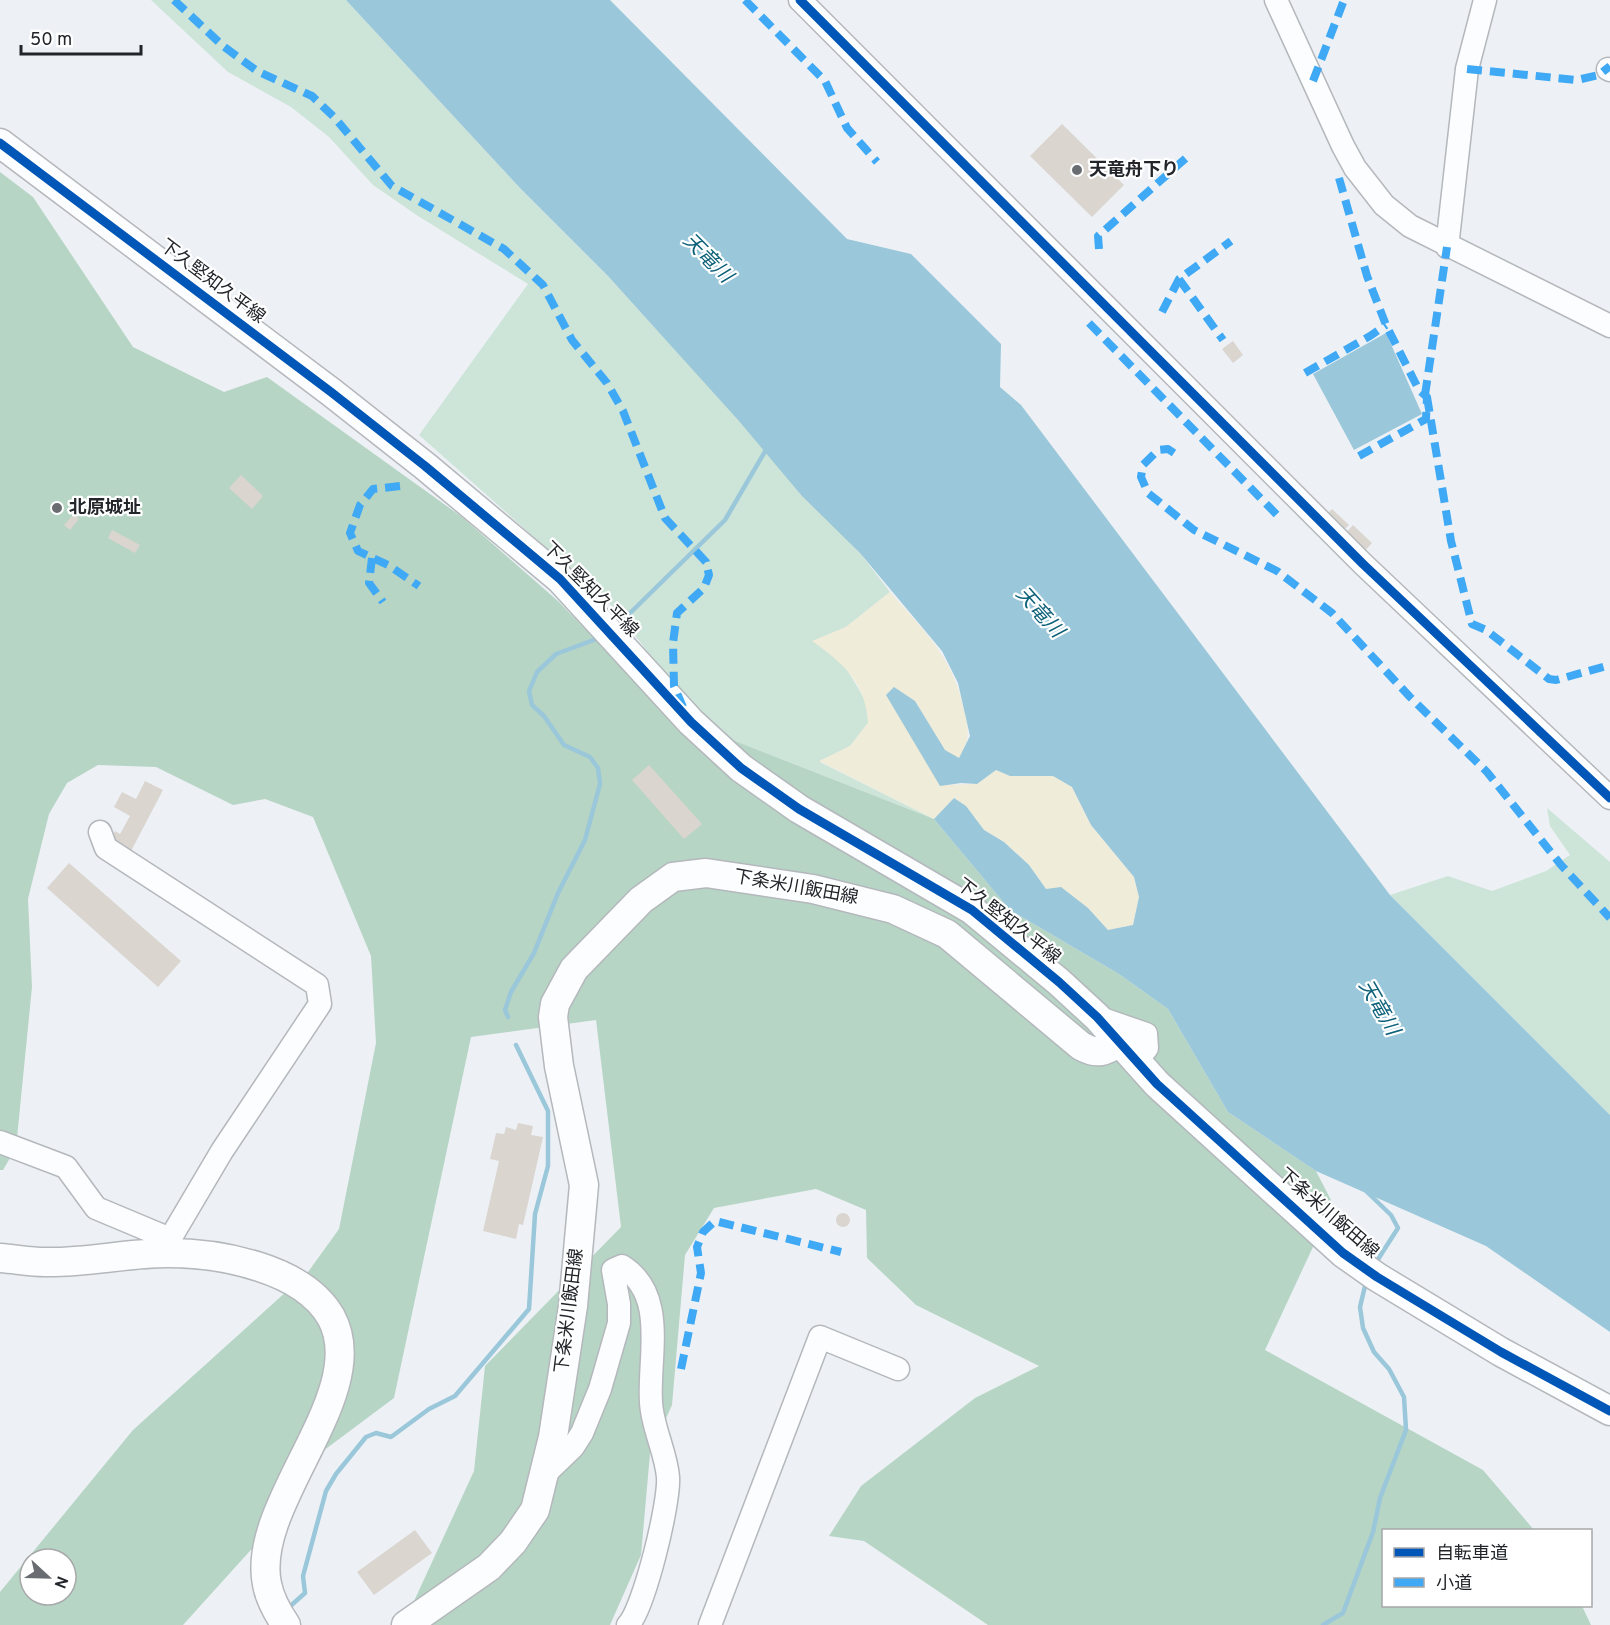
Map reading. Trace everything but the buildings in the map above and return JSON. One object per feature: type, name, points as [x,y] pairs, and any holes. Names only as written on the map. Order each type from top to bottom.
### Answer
[{"type":"main road","name":"下久堅知久平線","points":[[0,143],[331,392],[425,466],[560,579],[691,722],[741,768],[799,809],[972,909],[1097,1017],[1128,1052]]},
{"type":"main road","name":"下条米川飯田線","points":[[405,1625],[489,1567],[513,1542],[535,1510],[546,1473],[573,1306],[584,1185],[559,1066],[553,1017],[555,1004],[566,981],[589,951],[618,921],[662,883],[684,874],[706,873],[813,889],[893,909],[947,934],[1081,1046],[1097,1053],[1109,1049],[1128,1052],[1157,1084],[1327,1238],[1371,1273],[1501,1352],[1609,1407]]},
{"type":"main road","points":[[0,1258],[46,1262],[169,1246],[274,1272],[302,1286],[320,1301],[332,1319],[339,1359],[327,1408],[285,1498],[266,1554],[267,1583],[280,1617]]},
{"type":"street","points":[[800,0],[1354,556],[1610,798]]},
{"type":"street","points":[[1276,0],[1355,168],[1384,205],[1410,226],[1447,247],[1610,326]]},
{"type":"street","points":[[1447,247],[1467,69],[1485,0]]},
{"type":"street","points":[[0,1142],[66,1167],[96,1208],[169,1246],[222,1151],[320,1004],[317,985],[106,848],[100,832]]},
{"type":"street","points":[[546,1473],[573,1447],[582,1433],[600,1389],[619,1323],[619,1304],[613,1270],[622,1266],[630,1272],[646,1294],[652,1322],[654,1348],[651,1402],[668,1476],[668,1499],[663,1523],[632,1624]]},
{"type":"street","points":[[710,1625],[820,1337],[898,1369]]},
{"type":"green space","points":[[151,0],[346,0],[519,187],[608,276],[860,553],[890,592],[846,627],[813,641],[843,663],[867,703],[868,723],[850,746],[820,762],[934,819],[720,735],[674,686],[613,607],[419,435],[528,284],[418,216],[373,185],[329,137],[291,107],[228,72]]},
{"type":"green space","points":[[0,172],[33,197],[133,347],[224,392],[267,377],[462,517],[559,602],[677,724],[720,735],[934,819],[1010,910],[1119,974],[1168,1009],[1228,1112],[1316,1171],[1333,1204],[1265,1350],[1483,1470],[1533,1529],[1382,1529],[1382,1607],[1582,1607],[1591,1625],[988,1625],[864,1541],[829,1536],[861,1486],[975,1398],[1039,1366],[916,1305],[867,1258],[866,1210],[816,1189],[714,1208],[685,1255],[672,1405],[650,1454],[641,1555],[610,1625],[403,1625],[474,1471],[485,1366],[621,1227],[596,1020],[471,1037],[394,1398],[323,1451],[267,1532],[183,1625],[0,1625],[0,1592],[18,1570],[18,1607],[78,1607],[78,1547],[37,1547],[133,1430],[308,1272],[339,1229],[376,1043],[371,956],[313,817],[265,799],[233,805],[156,767],[98,765],[67,783],[49,814],[28,899],[32,987],[16,1148],[3,1170],[0,1170]]},
{"type":"green space","points":[[1547,808],[1610,862],[1610,1115],[1390,895],[1448,876],[1492,891],[1546,871],[1570,855],[1550,826]]},
{"type":"sand","points":[[890,592],[935,644],[944,658],[958,688],[967,721],[966,745],[959,759],[945,750],[915,701],[931,768],[940,785],[977,784],[996,770],[1010,776],[1053,776],[1072,787],[1091,825],[1134,877],[1139,897],[1133,925],[1108,930],[1088,908],[1046,889],[1029,865],[1004,842],[984,830],[966,806],[954,798],[934,819],[819,761],[850,746],[868,723],[863,696],[858,685],[834,657],[812,641],[846,627]]},
{"type":"water","name":"天竜川","points":[[346,0],[610,0],[847,239],[911,254],[1001,344],[1000,387],[1021,405],[1390,895],[1610,1115],[1610,1332],[1486,1246],[1316,1171],[1228,1112],[1168,1009],[1119,974],[1010,910],[934,819],[954,798],[966,806],[984,830],[1004,842],[1029,865],[1046,889],[1061,887],[1088,908],[1108,930],[1133,925],[1139,897],[1134,877],[1091,825],[1072,787],[1053,776],[1010,776],[996,770],[977,784],[961,783],[940,786],[886,695],[894,687],[915,701],[945,750],[959,758],[970,736],[958,683],[942,651],[860,553],[802,496],[739,421],[608,276],[519,187]]},
{"type":"water","points":[[1386,333],[1422,414],[1354,450],[1313,374]]},
{"type":"waterway","points":[[626,617],[725,520],[767,448]]},
{"type":"waterway","points":[[508,1017],[505,1010],[511,992],[534,953],[558,893],[585,840],[600,784],[598,768],[590,757],[564,745],[544,716],[532,705],[529,691],[537,672],[556,654],[599,638]]},
{"type":"waterway","points":[[287,1609],[305,1593],[303,1576],[326,1491],[336,1474],[366,1437],[376,1433],[391,1437],[429,1409],[455,1396],[529,1309],[535,1214],[548,1166],[548,1111],[516,1045]]},
{"type":"waterway","points":[[1365,1190],[1391,1215],[1398,1228],[1375,1264]]},
{"type":"waterway","points":[[1323,1625],[1343,1613],[1373,1532],[1380,1498],[1406,1430],[1404,1397],[1389,1369],[1374,1352],[1363,1328],[1360,1307],[1366,1282]]},
{"type":"marked path","points":[[174,0],[223,46],[257,71],[312,96],[334,117],[392,186],[504,249],[543,285],[572,340],[607,383],[623,411],[665,518],[706,562],[709,575],[704,588],[677,613],[673,643],[674,686],[683,707]]},
{"type":"marked path","points":[[745,0],[825,81],[847,128],[877,162]]},
{"type":"marked path","points":[[1313,81],[1344,0]]},
{"type":"marked path","points":[[1467,69],[1577,80],[1599,75],[1610,66]]},
{"type":"marked path","points":[[1099,249],[1098,236],[1186,158]]},
{"type":"marked path","points":[[1339,178],[1367,276],[1386,325],[1419,390],[1427,397],[1426,419],[1359,456]]},
{"type":"marked path","points":[[1162,312],[1179,279],[1231,241]]},
{"type":"marked path","points":[[1425,395],[1447,247]]},
{"type":"marked path","points":[[1179,279],[1223,340]]},
{"type":"marked path","points":[[1089,323],[1281,519]]},
{"type":"marked path","points":[[1305,373],[1386,325]]},
{"type":"marked path","points":[[1427,397],[1451,541],[1472,624],[1486,630],[1549,679],[1556,680],[1610,665]]},
{"type":"marked path","points":[[1174,453],[1168,449],[1158,450],[1143,465],[1141,477],[1148,493],[1194,530],[1277,571],[1332,613],[1410,697],[1487,772],[1561,865],[1610,918]]},
{"type":"marked path","points":[[400,486],[373,489],[360,505],[350,533],[358,551],[388,565],[419,586]]},
{"type":"marked path","points":[[372,558],[369,583],[383,602]]},
{"type":"marked path","points":[[681,1369],[701,1273],[697,1247],[703,1232],[715,1221],[841,1252]]},
{"type":"cycle path","points":[[800,0],[1363,564],[1610,798]]},
{"type":"cycle path","points":[[0,143],[331,392],[425,466],[560,579],[691,722],[741,768],[799,809],[972,910],[1059,982],[1097,1017],[1157,1084],[1343,1253],[1377,1277],[1501,1352],[1610,1411]]},
{"type":"place","name":"天竜舟下り","points":[[1077,170]]},
{"type":"place","name":"北原城址","points":[[57,508]]}]
